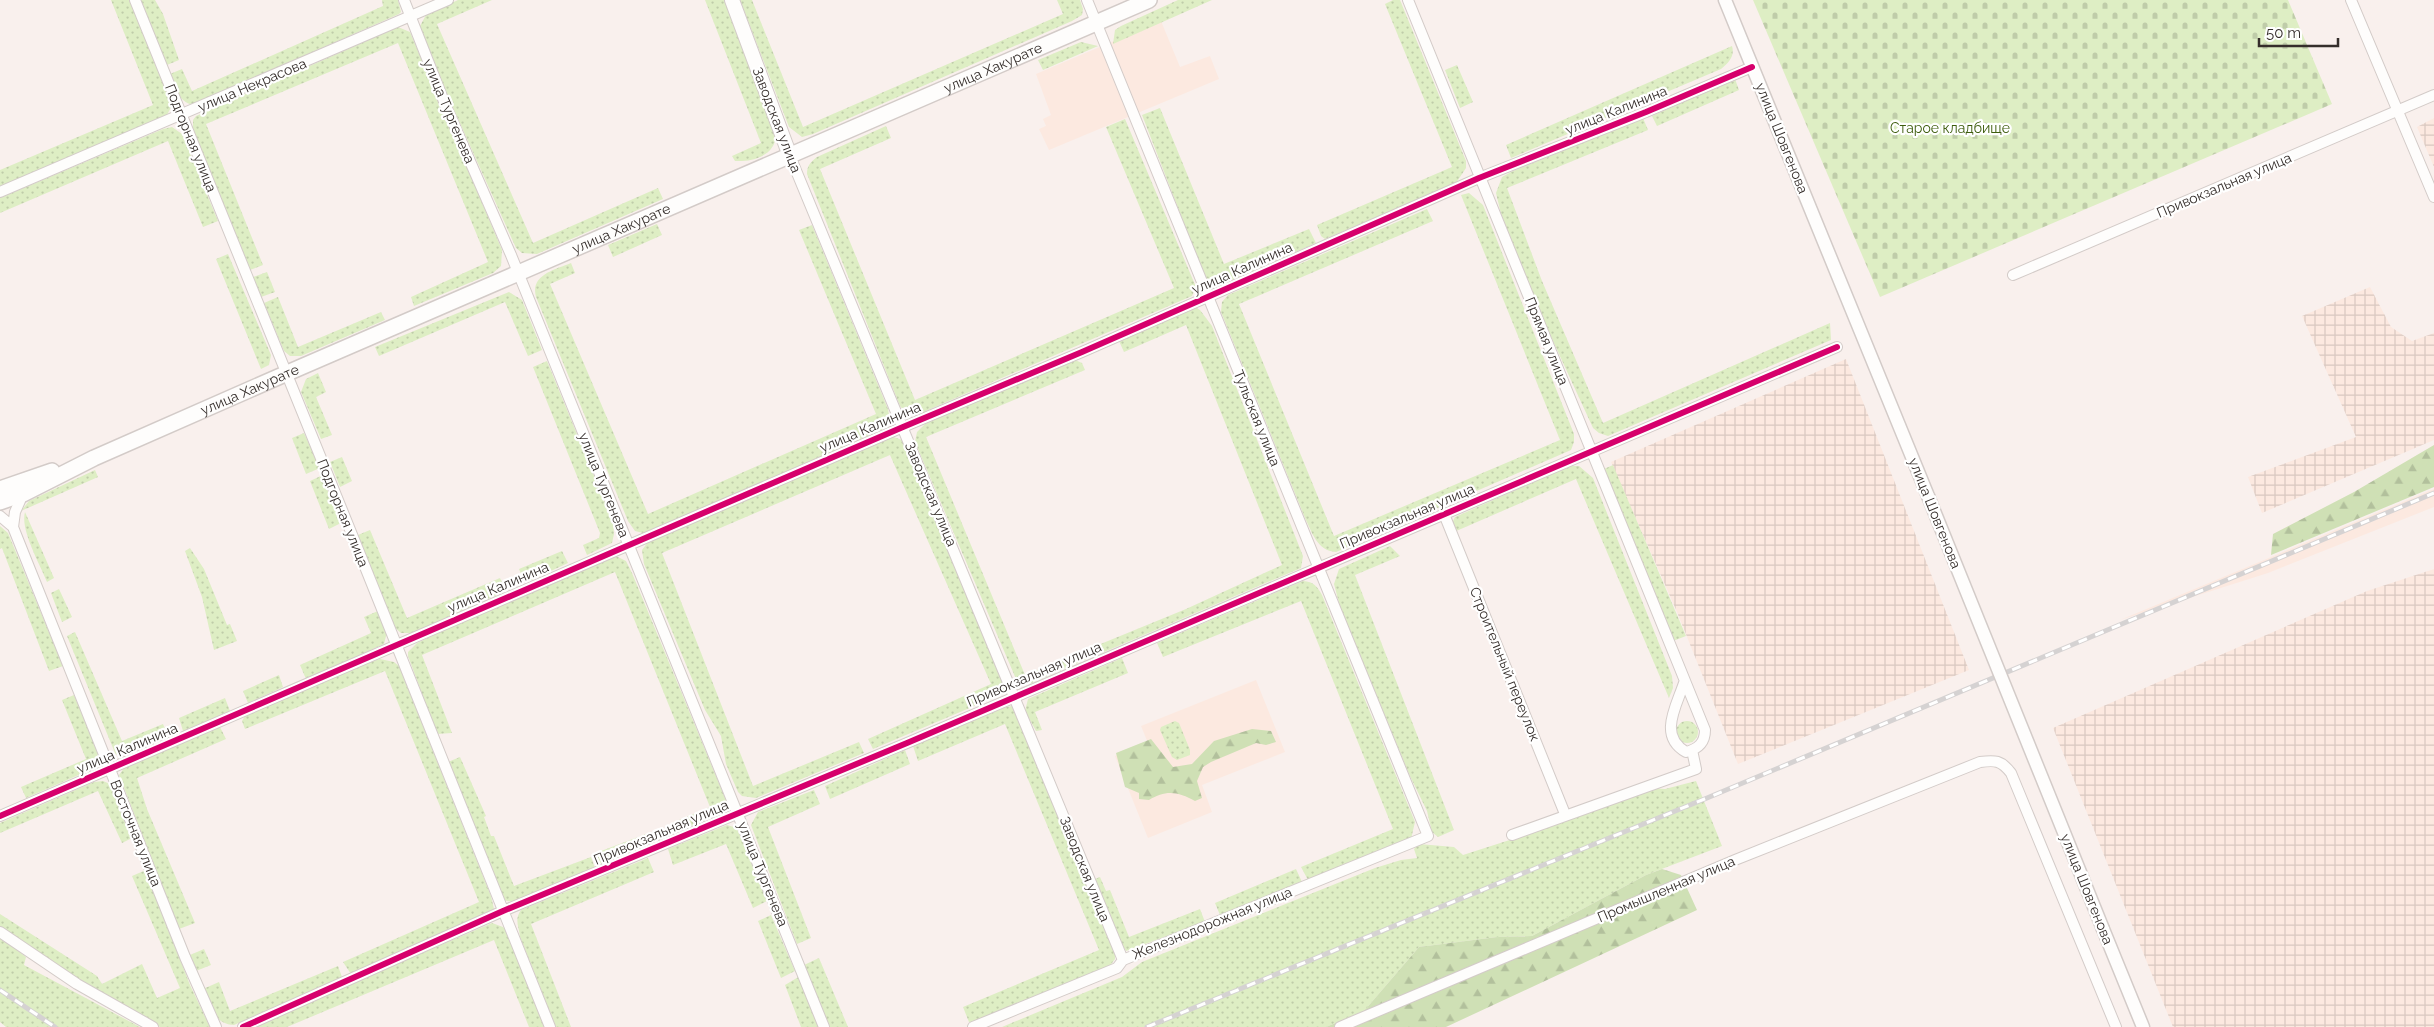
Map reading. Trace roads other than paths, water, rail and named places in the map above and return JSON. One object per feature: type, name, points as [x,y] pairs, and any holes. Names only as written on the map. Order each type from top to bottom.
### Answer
[{"type":"main road","name":"Заводская улица","points":[[732,0],[790,156]]},
{"type":"main road","name":"улица Хакурате","points":[[0,502],[21,488],[1149,0]]},
{"type":"main road","name":"улица Хакурате","points":[[0,489],[21,488]]},
{"type":"street","name":"Подгорная улица","points":[[135,0],[285,374],[347,518],[550,1027]]},
{"type":"street","name":"улица Тургенева","points":[[404,0],[739,813],[824,1027]]},
{"type":"street","name":"улица Некрасова","points":[[0,192],[448,0]]},
{"type":"street","name":"Тульская улица","points":[[1087,0],[1317,568],[1428,836]]},
{"type":"street","name":"Прямая улица","points":[[1408,0],[1684,683],[1705,730],[1705,738],[1699,746],[1692,750]]},
{"type":"street","name":"улица Шовгенова","points":[[1725,0],[2143,1027]]},
{"type":"street","points":[[2351,0],[2434,197]]},
{"type":"street","name":"улица Калинина","points":[[0,816],[1479,178],[1646,112],[1752,66]]},
{"type":"street","name":"Привокзальная улица","points":[[2013,275],[2434,95]]},
{"type":"street","name":"Заводская улица","points":[[790,156],[1123,960]]},
{"type":"street","name":"Привокзальная улица","points":[[243,1027],[503,911],[739,813],[1837,347]]},
{"type":"street","points":[[0,480],[5,484],[21,488],[13,527]]},
{"type":"street","name":"Строительный переулок","points":[[1444,514],[1565,814]]},
{"type":"street","points":[[0,516],[13,527]]},
{"type":"street","name":"Восточная улица","points":[[13,527],[185,957],[216,1027]]},
{"type":"street","points":[[1512,835],[1565,814],[1696,768],[1692,750],[1686,752],[1678,747],[1670,737],[1670,725],[1684,683]]},
{"type":"street","name":"Промышленная улица","points":[[1340,1027],[1735,860],[1980,762],[1996,760],[2004,763],[2011,773],[2116,1027]]},
{"type":"street","name":"Железнодорожная улица","points":[[972,1027],[1117,968],[1123,960],[1428,836]]},
{"type":"street","points":[[0,932],[77,984],[153,1027]]},
{"type":"railway","points":[[1147,1027],[1707,798],[2434,493]]},
{"type":"railway","points":[[0,990],[55,1027]]},
{"type":"park label","name":"Старое кладбище","points":[[1950,128]]}]
